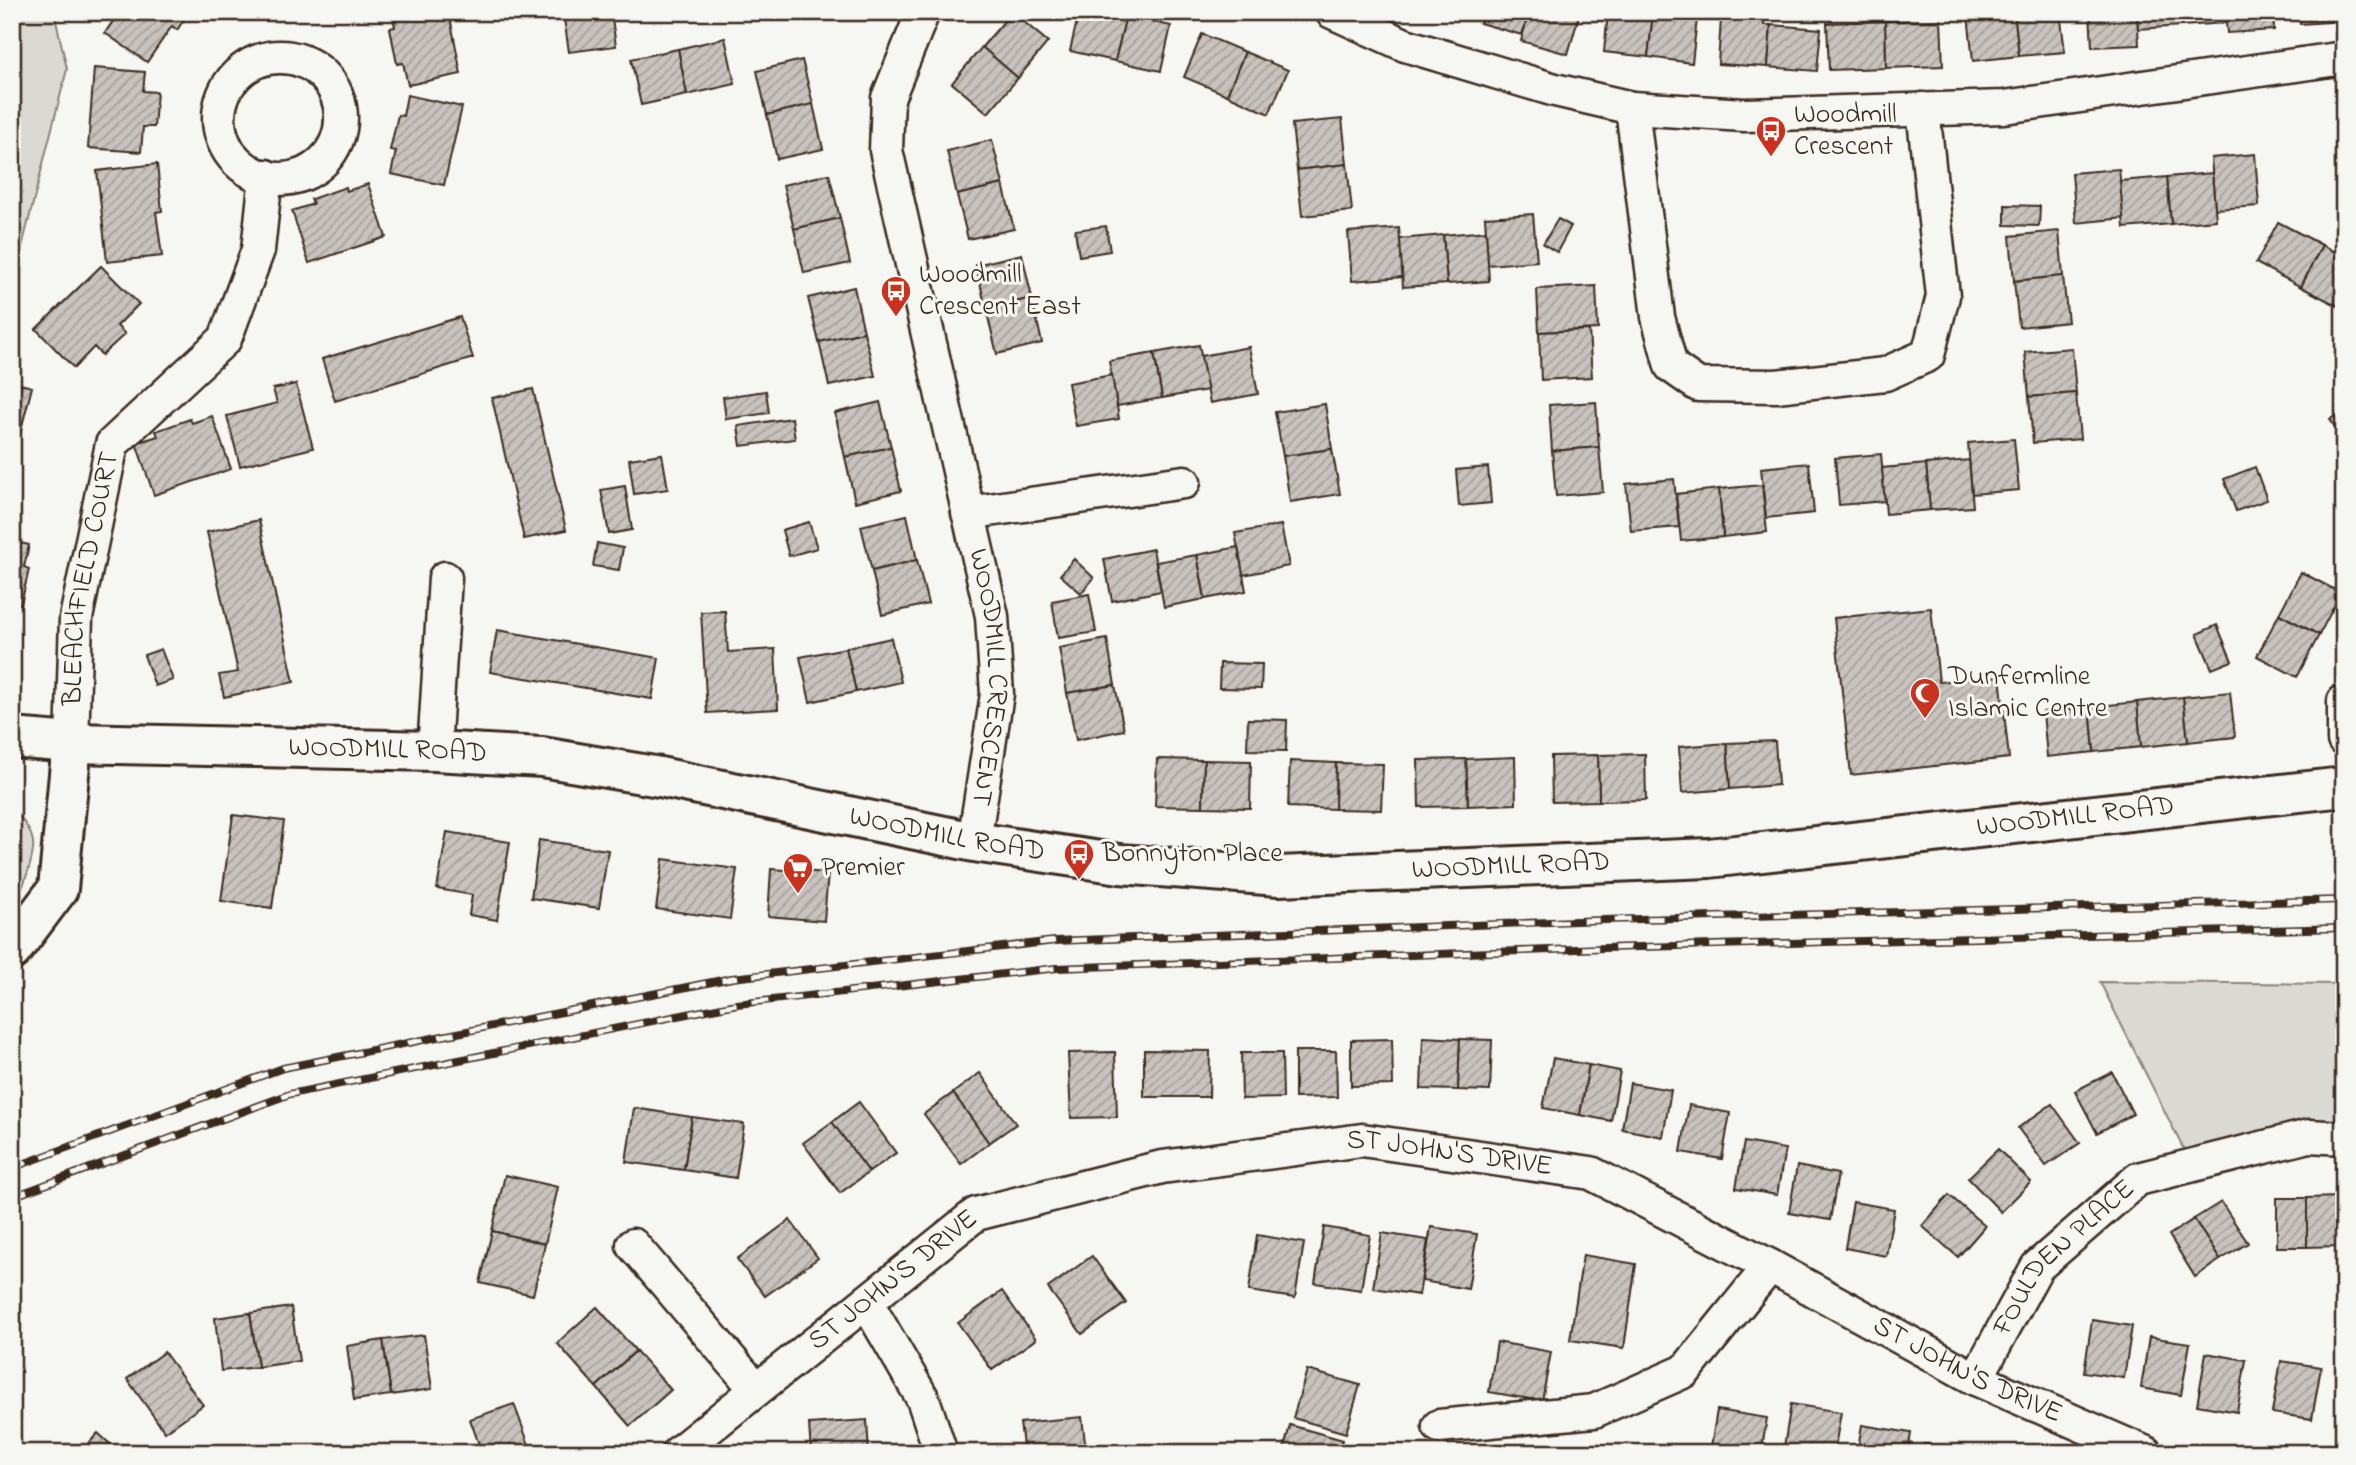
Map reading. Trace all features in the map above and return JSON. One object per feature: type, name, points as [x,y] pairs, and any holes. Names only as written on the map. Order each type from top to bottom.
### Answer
[{"type":"street","name":"WOODMILL CRESCENT","points":[[923,12],[888,98],[886,150],[992,616],[997,694],[974,842]]},
{"type":"street","points":[[1332,12],[1405,45],[1555,90],[1632,108],[1744,115],[2004,107],[2344,58]]},
{"type":"street","points":[[1632,108],[1658,317],[1671,366],[1698,385],[1776,387],[1885,374],[1928,355],[1943,296],[1923,109]]},
{"type":"street","name":"BLEACHFIELD COURT","points":[[72,743],[76,618],[112,444],[225,340],[257,250],[266,176]]},
{"type":"street","name":"WOODMILL CRESCENT","points":[[968,513],[1184,482]]},
{"type":"street","points":[[434,751],[445,578]]},
{"type":"street","points":[[2344,701],[2344,740]]},
{"type":"street","name":"WOODMILL ROAD","points":[[12,738],[72,743],[434,751],[542,757],[660,777],[974,842],[1120,864],[1279,876],[1709,858],[2344,788]]},
{"type":"street","points":[[12,950],[58,890],[72,743]]},
{"type":"street","name":"FOULDEN PLACE","points":[[1976,1379],[2037,1267],[2138,1179],[2309,1136],[2344,1138]]},
{"type":"street","name":"ST JOHN'S DRIVE","points":[[678,1453],[755,1388],[867,1303],[976,1214],[1162,1167],[1362,1140],[1591,1173],[1770,1266],[1976,1379],[2147,1453]]},
{"type":"street","points":[[633,1245],[755,1388]]},
{"type":"street","points":[[1439,1426],[1594,1411],[1685,1371],[1770,1266]]},
{"type":"street","points":[[867,1303],[923,1399],[941,1453]]},
{"type":"shaded area","points":[[12,12],[54,12],[67,69],[12,286]]},
{"type":"shaded area","points":[[12,808],[30,832],[33,849],[27,876],[12,907]]},
{"type":"shaded area","points":[[2100,982],[2344,984],[2344,1138],[2192,1166]]},
{"type":"building","points":[[119,12],[189,12],[177,30],[172,26],[147,62],[105,33]]},
{"type":"building","points":[[392,12],[449,12],[461,74],[408,85],[403,63],[397,64],[390,28],[395,27]]},
{"type":"building","points":[[563,12],[611,12],[616,46],[569,52]]},
{"type":"building","points":[[1012,12],[1048,42],[1018,78],[982,47]]},
{"type":"building","points":[[1079,12],[1126,16],[1115,61],[1070,51]]},
{"type":"building","points":[[1484,12],[1529,12],[1522,35],[1480,23]]},
{"type":"building","points":[[1529,12],[1580,12],[1568,54],[1521,41]]},
{"type":"building","points":[[1608,12],[1653,14],[1648,57],[1604,52]]},
{"type":"building","points":[[1737,12],[1765,12],[1764,25],[1771,25],[1768,67],[1718,64],[1721,19],[1736,20]]},
{"type":"building","points":[[2014,12],[2060,12],[2065,52],[2019,56]]},
{"type":"building","points":[[2014,12],[2019,56],[1973,61],[1968,15]]},
{"type":"building","points":[[2090,12],[2137,12],[2139,45],[2092,47]]},
{"type":"building","points":[[2137,12],[2181,12],[2182,26],[2138,29]]},
{"type":"building","points":[[2181,12],[2225,12],[2226,23],[2182,26]]},
{"type":"building","points":[[2225,12],[2273,12],[2274,30],[2227,33]]},
{"type":"building","points":[[2299,12],[2344,12],[2344,21],[2300,24]]},
{"type":"building","points":[[1653,14],[1697,19],[1692,63],[1648,57]]},
{"type":"building","points":[[1126,16],[1171,26],[1161,71],[1115,61]]},
{"type":"building","points":[[1941,20],[1943,66],[1886,68],[1885,21]]},
{"type":"building","points":[[1885,21],[1886,68],[1829,70],[1827,23]]},
{"type":"building","points":[[1771,25],[1821,29],[1817,71],[1768,67]]},
{"type":"building","points":[[1202,34],[1245,52],[1227,95],[1184,77]]},
{"type":"building","points":[[725,38],[735,84],[687,95],[678,49]]},
{"type":"building","points":[[982,47],[1018,78],[988,113],[952,83]]},
{"type":"building","points":[[678,49],[687,95],[641,105],[631,59]]},
{"type":"building","points":[[1245,52],[1288,70],[1269,114],[1227,95]]},
{"type":"building","points":[[802,60],[813,104],[767,115],[757,71]]},
{"type":"building","points":[[94,68],[145,72],[143,91],[157,92],[154,127],[143,127],[141,152],[88,148]]},
{"type":"building","points":[[407,95],[462,107],[444,185],[391,174],[396,151],[390,150],[398,115],[403,116]]},
{"type":"building","points":[[813,104],[823,149],[777,159],[767,115]]},
{"type":"building","points":[[1342,119],[1347,164],[1297,170],[1292,124]]},
{"type":"building","points":[[992,140],[1003,184],[957,195],[947,151]]},
{"type":"building","points":[[2255,154],[2259,206],[2215,209],[2211,158]]},
{"type":"building","points":[[157,164],[162,211],[156,212],[162,256],[107,262],[97,171]]},
{"type":"building","points":[[1347,164],[1352,211],[1302,216],[1297,170]]},
{"type":"building","points":[[2119,169],[2124,218],[2076,223],[2072,173]]},
{"type":"building","points":[[2212,173],[2216,220],[2171,224],[2167,177]]},
{"type":"building","points":[[829,174],[840,218],[794,229],[783,185]]},
{"type":"building","points":[[2167,177],[2171,224],[2124,228],[2120,181]]},
{"type":"building","points":[[368,184],[386,237],[309,263],[292,211],[313,204],[311,199],[346,187],[347,191]]},
{"type":"building","points":[[1003,184],[1014,229],[968,239],[957,195]]},
{"type":"building","points":[[2005,205],[2040,206],[2039,226],[2005,225]]},
{"type":"building","points":[[1533,214],[1537,261],[1488,265],[1485,217]]},
{"type":"building","points":[[840,218],[850,263],[804,273],[794,229]]},
{"type":"building","points":[[1558,219],[1571,226],[1557,252],[1543,244]]},
{"type":"building","points":[[2278,222],[2322,245],[2301,287],[2256,263]]},
{"type":"building","points":[[1106,226],[1110,251],[1079,256],[1075,230]]},
{"type":"building","points":[[1399,228],[1403,277],[1352,281],[1348,232]]},
{"type":"building","points":[[1486,231],[1489,281],[1447,284],[1443,235]]},
{"type":"building","points":[[2059,231],[2063,276],[2014,281],[2010,236]]},
{"type":"building","points":[[1443,235],[1447,284],[1403,287],[1400,239]]},
{"type":"building","points":[[2322,245],[2344,257],[2344,309],[2301,287]]},
{"type":"building","points":[[1022,254],[1032,298],[986,309],[976,265]]},
{"type":"building","points":[[101,266],[139,304],[117,326],[125,334],[102,355],[94,347],[74,368],[36,329]]},
{"type":"building","points":[[2063,276],[2068,322],[2019,327],[2014,281]]},
{"type":"building","points":[[1596,286],[1598,329],[1539,332],[1537,289]]},
{"type":"building","points":[[854,287],[864,332],[819,342],[808,298]]},
{"type":"building","points":[[1032,298],[1042,343],[997,354],[986,309]]},
{"type":"building","points":[[460,317],[473,358],[335,401],[322,359]]},
{"type":"building","points":[[1589,330],[1592,377],[1541,380],[1539,332]]},
{"type":"building","points":[[864,332],[875,376],[829,386],[819,342]]},
{"type":"building","points":[[1199,345],[1208,390],[1162,398],[1154,353]]},
{"type":"building","points":[[1249,347],[1258,394],[1210,403],[1201,356]]},
{"type":"building","points":[[2072,348],[2076,393],[2029,397],[2025,352]]},
{"type":"building","points":[[1154,353],[1162,398],[1117,406],[1109,361]]},
{"type":"building","points":[[1112,375],[1119,419],[1076,426],[1068,383]]},
{"type":"building","points":[[12,382],[32,387],[12,465]]},
{"type":"building","points":[[296,384],[313,448],[240,466],[227,416],[277,403],[273,389]]},
{"type":"building","points":[[533,389],[566,530],[524,539],[492,398]]},
{"type":"building","points":[[766,391],[769,413],[726,419],[723,397]]},
{"type":"building","points":[[2076,393],[2080,439],[2033,443],[2029,397]]},
{"type":"building","points":[[880,402],[891,447],[845,457],[835,413]]},
{"type":"building","points":[[1596,402],[1599,447],[1552,451],[1549,405]]},
{"type":"building","points":[[1325,404],[1332,449],[1283,456],[1275,412]]},
{"type":"building","points":[[2344,411],[2344,443],[2330,419]]},
{"type":"building","points":[[212,416],[231,469],[154,495],[136,443],[158,436],[156,431],[190,419],[192,423]]},
{"type":"building","points":[[792,418],[795,439],[741,446],[738,426]]},
{"type":"building","points":[[2014,439],[2019,490],[1972,494],[1968,443]]},
{"type":"building","points":[[891,447],[901,491],[855,502],[845,457]]},
{"type":"building","points":[[1599,447],[1603,492],[1556,496],[1552,451]]},
{"type":"building","points":[[1332,449],[1340,494],[1290,502],[1283,456]]},
{"type":"building","points":[[662,454],[668,489],[634,494],[629,459]]},
{"type":"building","points":[[1881,454],[1885,501],[1839,505],[1835,458]]},
{"type":"building","points":[[1969,460],[1973,507],[1930,510],[1926,464]]},
{"type":"building","points":[[1809,463],[1814,513],[1766,518],[1761,468]]},
{"type":"building","points":[[1926,464],[1930,510],[1886,514],[1882,468]]},
{"type":"building","points":[[1488,467],[1491,503],[1459,506],[1456,470]]},
{"type":"building","points":[[2255,467],[2267,500],[2236,511],[2224,479]]},
{"type":"building","points":[[1674,479],[1679,527],[1631,531],[1626,484]]},
{"type":"building","points":[[1762,485],[1767,532],[1723,537],[1719,489]]},
{"type":"building","points":[[625,486],[632,530],[609,534],[601,490]]},
{"type":"building","points":[[1719,489],[1723,537],[1681,541],[1676,494]]},
{"type":"building","points":[[907,515],[917,560],[872,571],[861,526]]},
{"type":"building","points":[[259,520],[294,682],[224,697],[219,675],[238,672],[207,532]]},
{"type":"building","points":[[809,522],[817,548],[789,556],[782,530]]},
{"type":"building","points":[[1281,525],[1289,566],[1243,575],[1235,533]]},
{"type":"building","points":[[12,541],[29,545],[24,567],[29,569],[21,604],[17,603],[12,623]]},
{"type":"building","points":[[597,543],[623,548],[619,570],[593,566]]},
{"type":"building","points":[[1238,547],[1246,591],[1205,599],[1197,555]]},
{"type":"building","points":[[1153,549],[1161,591],[1112,601],[1104,559]]},
{"type":"building","points":[[1197,555],[1205,599],[1164,607],[1156,562]]},
{"type":"building","points":[[1074,559],[1094,578],[1081,593],[1060,575]]},
{"type":"building","points":[[917,560],[928,604],[882,615],[872,571]]},
{"type":"building","points":[[2301,572],[2341,593],[2319,635],[2279,614]]},
{"type":"building","points":[[1089,594],[1096,632],[1058,638],[1052,601]]},
{"type":"building","name":"Dunfermline Islamic Centre","points":[[1931,608],[1939,682],[2000,676],[2009,758],[1851,775],[1834,618]]},
{"type":"building","points":[[725,611],[728,652],[775,649],[778,709],[707,713],[701,612]]},
{"type":"building","points":[[2279,614],[2319,635],[2297,677],[2257,656]]},
{"type":"building","points":[[2217,625],[2232,661],[2212,669],[2197,634]]},
{"type":"building","points":[[497,630],[659,658],[652,699],[490,672]]},
{"type":"building","points":[[891,638],[901,682],[856,692],[846,648]]},
{"type":"building","points":[[1107,639],[1115,685],[1067,693],[1059,648]]},
{"type":"building","points":[[846,648],[856,692],[810,702],[800,657]]},
{"type":"building","points":[[161,649],[173,680],[155,686],[144,655]]},
{"type":"building","points":[[1220,663],[1262,664],[1261,689],[1219,688]]},
{"type":"building","points":[[1115,685],[1124,730],[1076,740],[1067,693]]},
{"type":"building","points":[[2230,692],[2235,737],[2188,742],[2183,697]]},
{"type":"building","points":[[2183,697],[2188,742],[2141,747],[2137,702]]},
{"type":"building","points":[[2137,702],[2141,747],[2094,752],[2090,707]]},
{"type":"building","points":[[2090,707],[2094,752],[2047,757],[2043,712]]},
{"type":"building","points":[[1248,719],[1287,720],[1286,751],[1247,750]]},
{"type":"building","points":[[1775,741],[1778,785],[1730,789],[1727,743]]},
{"type":"building","points":[[1727,743],[1730,789],[1682,793],[1679,747]]},
{"type":"building","points":[[1645,754],[1646,800],[1599,801],[1598,755]]},
{"type":"building","points":[[1598,755],[1599,801],[1552,802],[1551,756]]},
{"type":"building","points":[[1515,757],[1516,804],[1468,806],[1466,759]]},
{"type":"building","points":[[1157,759],[1204,760],[1203,807],[1155,806]]},
{"type":"building","points":[[1466,759],[1468,806],[1419,807],[1418,760]]},
{"type":"building","points":[[1204,760],[1251,761],[1250,808],[1203,807]]},
{"type":"building","points":[[1290,761],[1336,763],[1335,809],[1288,807]]},
{"type":"building","points":[[1336,763],[1383,764],[1381,810],[1335,809]]},
{"type":"building","points":[[233,815],[284,821],[272,908],[221,901]]},
{"type":"building","points":[[447,832],[510,842],[497,920],[469,915],[472,895],[437,889]]},
{"type":"building","points":[[539,840],[608,850],[599,908],[531,898]]},
{"type":"building","points":[[663,859],[737,869],[730,919],[656,909]]},
{"type":"building","name":"Premier","points":[[771,869],[828,873],[824,921],[768,916]]},
{"type":"building","points":[[1423,1037],[1460,1039],[1458,1090],[1421,1089]]},
{"type":"building","points":[[1392,1039],[1393,1085],[1351,1086],[1351,1040]]},
{"type":"building","points":[[1460,1039],[1492,1040],[1490,1091],[1458,1090]]},
{"type":"building","points":[[1144,1050],[1210,1051],[1209,1097],[1144,1097]]},
{"type":"building","points":[[1295,1051],[1336,1051],[1337,1097],[1295,1098]]},
{"type":"building","points":[[1115,1052],[1117,1117],[1071,1118],[1068,1053]]},
{"type":"building","points":[[1241,1053],[1282,1053],[1283,1098],[1242,1099]]},
{"type":"building","points":[[1553,1058],[1589,1065],[1580,1115],[1543,1108]]},
{"type":"building","points":[[1589,1065],[1620,1071],[1611,1121],[1580,1115]]},
{"type":"building","points":[[2112,1072],[2133,1114],[2097,1133],[2075,1091]]},
{"type":"building","points":[[980,1073],[1016,1124],[989,1143],[953,1093]]},
{"type":"building","points":[[1630,1083],[1671,1090],[1663,1137],[1622,1129]]},
{"type":"building","points":[[953,1093],[989,1143],[961,1164],[924,1114]]},
{"type":"building","points":[[859,1102],[896,1153],[869,1172],[832,1122]]},
{"type":"building","points":[[2052,1104],[2080,1143],[2046,1166],[2018,1128]]},
{"type":"building","points":[[1689,1105],[1730,1113],[1722,1159],[1681,1152]]},
{"type":"building","points":[[634,1108],[692,1117],[684,1170],[626,1162]]},
{"type":"building","points":[[692,1117],[744,1124],[736,1178],[684,1170]]},
{"type":"building","points":[[832,1122],[869,1172],[840,1193],[803,1143]]},
{"type":"building","points":[[1744,1142],[1785,1149],[1777,1195],[1736,1188]]},
{"type":"building","points":[[1998,1149],[2031,1182],[2001,1212],[1968,1178]]},
{"type":"building","points":[[1797,1166],[1838,1174],[1830,1220],[1789,1213]]},
{"type":"building","points":[[505,1175],[558,1187],[545,1244],[492,1231]]},
{"type":"building","points":[[1949,1195],[1985,1226],[1958,1257],[1922,1226]]},
{"type":"building","points":[[2339,1197],[2339,1246],[2307,1247],[2307,1198]]},
{"type":"building","points":[[2277,1198],[2307,1198],[2307,1247],[2277,1247]]},
{"type":"building","points":[[1853,1202],[1894,1209],[1886,1256],[1845,1248]]},
{"type":"building","points":[[2221,1202],[2248,1243],[2220,1260],[2194,1219]]},
{"type":"building","points":[[2194,1219],[2220,1260],[2195,1277],[2169,1235]]},
{"type":"building","points":[[790,1220],[818,1258],[765,1296],[737,1259]]},
{"type":"building","points":[[1324,1227],[1370,1235],[1361,1290],[1315,1283]]},
{"type":"building","points":[[1431,1227],[1477,1234],[1468,1289],[1422,1281]]},
{"type":"building","points":[[492,1231],[545,1244],[533,1295],[480,1283]]},
{"type":"building","points":[[1382,1233],[1428,1240],[1419,1295],[1373,1288]]},
{"type":"building","points":[[1257,1235],[1304,1243],[1295,1298],[1249,1291]]},
{"type":"building","points":[[1583,1255],[1636,1264],[1624,1348],[1570,1340]]},
{"type":"building","points":[[1092,1256],[1126,1303],[1082,1334],[1048,1288]]},
{"type":"building","points":[[1002,1291],[1036,1339],[992,1370],[958,1323]]},
{"type":"building","points":[[291,1307],[299,1361],[258,1367],[250,1313]]},
{"type":"building","points":[[597,1307],[636,1351],[596,1387],[557,1343]]},
{"type":"building","points":[[250,1313],[258,1367],[221,1371],[215,1318]]},
{"type":"building","points":[[2092,1320],[2132,1326],[2124,1378],[2084,1372]]},
{"type":"building","points":[[424,1335],[432,1389],[391,1395],[383,1340]]},
{"type":"building","points":[[2149,1337],[2190,1343],[2181,1395],[2141,1388]]},
{"type":"building","points":[[383,1340],[391,1395],[354,1400],[347,1346]]},
{"type":"building","points":[[1497,1342],[1551,1352],[1542,1401],[1489,1392]]},
{"type":"building","points":[[636,1351],[671,1390],[630,1426],[596,1387]]},
{"type":"building","points":[[164,1352],[203,1405],[165,1432],[127,1379]]},
{"type":"building","points":[[2206,1353],[2246,1360],[2237,1412],[2197,1405]]},
{"type":"building","points":[[2281,1361],[2321,1367],[2312,1419],[2272,1413]]},
{"type":"building","points":[[1307,1370],[1360,1385],[1346,1433],[1293,1418]]},
{"type":"building","points":[[514,1404],[532,1453],[482,1453],[470,1419]]},
{"type":"building","points":[[1791,1404],[1841,1412],[1834,1453],[1783,1453]]},
{"type":"building","points":[[1717,1410],[1767,1418],[1761,1453],[1710,1453]]},
{"type":"building","points":[[1082,1417],[1086,1451],[1024,1453],[1020,1423]]},
{"type":"building","points":[[867,1420],[869,1453],[811,1453],[809,1424]]},
{"type":"building","points":[[1290,1425],[1343,1440],[1339,1453],[1283,1453]]},
{"type":"building","points":[[1862,1425],[1911,1433],[1908,1453],[1857,1453]]},
{"type":"building","points":[[98,1433],[120,1453],[80,1453]]},
{"type":"building","points":[[1924,1444],[1973,1452],[1973,1453],[1922,1453]]},
{"type":"railway","points":[[12,1168],[283,1068],[732,978],[1055,941],[1604,920],[2344,900]]},
{"type":"railway","points":[[12,1197],[290,1094],[737,1004],[1057,968],[1604,948],[2344,928]]},
{"type":"place","name":"Woodmill Crescent","points":[[1771,158]]},
{"type":"place","name":"Woodmill Crescent East","points":[[896,318]]},
{"type":"place","name":"Dunfermline Islamic Centre","points":[[1925,720]]},
{"type":"place","name":"Bonnyton Place","points":[[1079,881]]},
{"type":"place","name":"Premier","points":[[798,895]]}]
